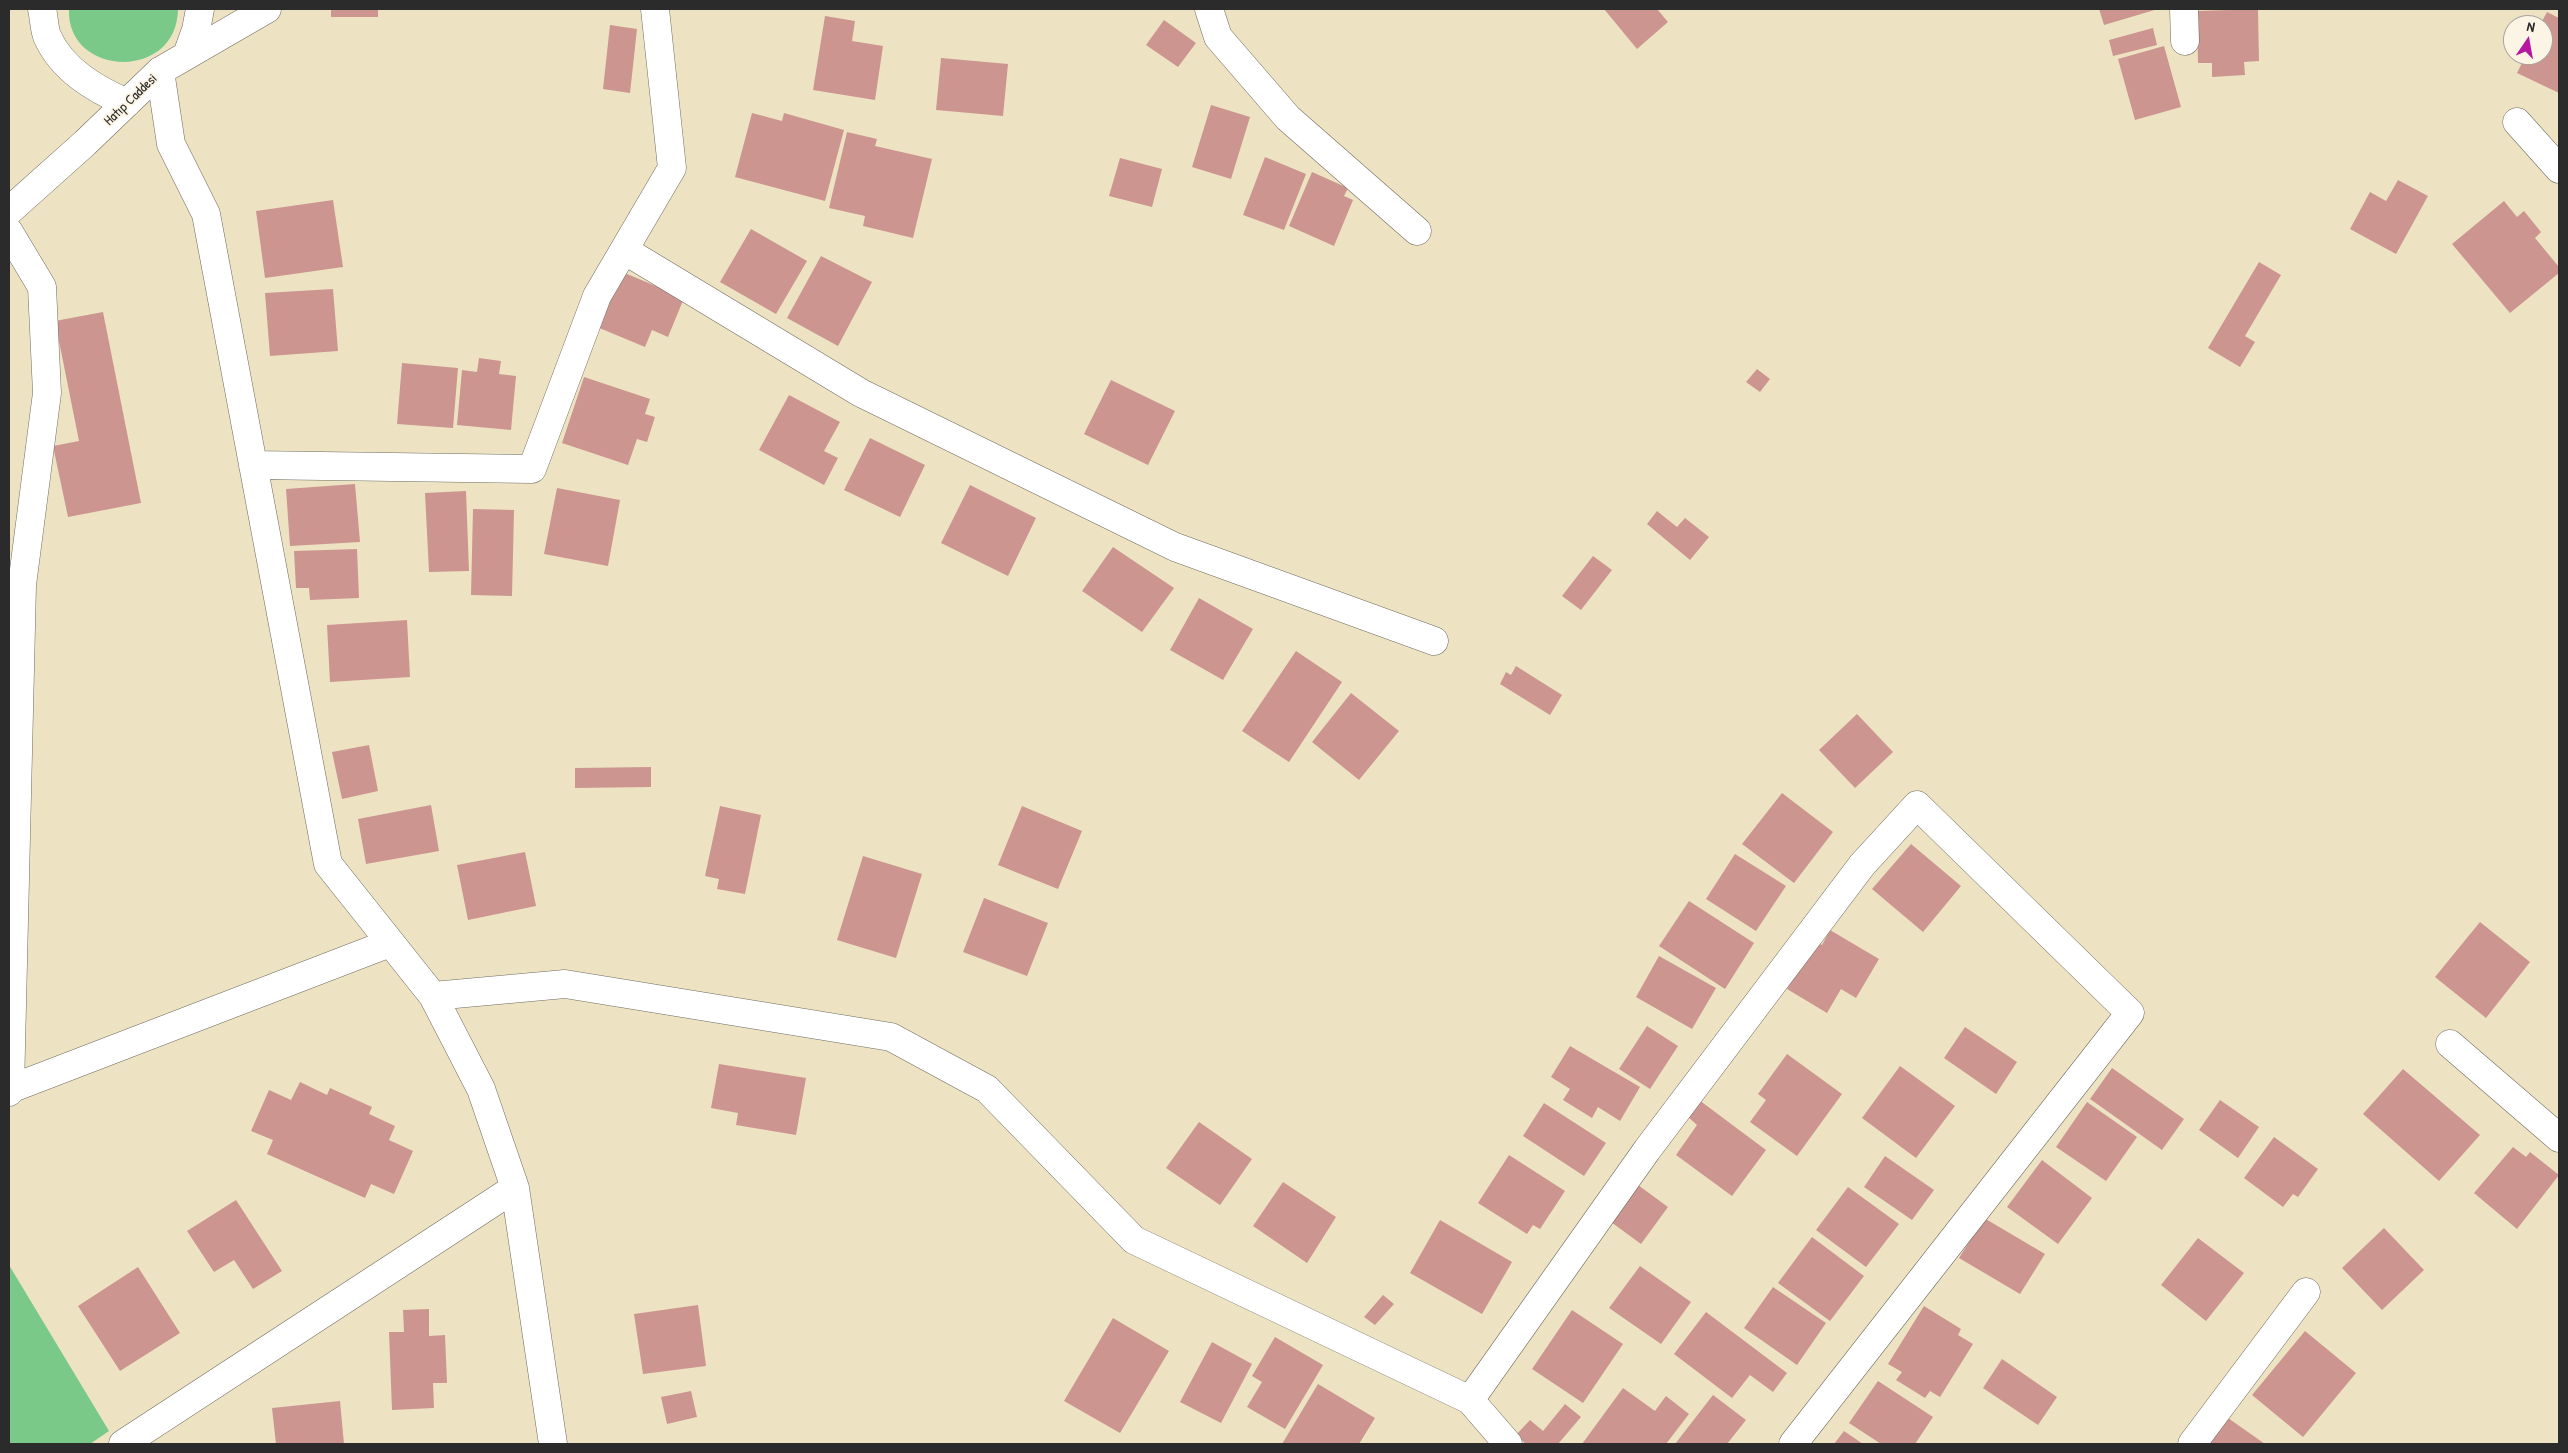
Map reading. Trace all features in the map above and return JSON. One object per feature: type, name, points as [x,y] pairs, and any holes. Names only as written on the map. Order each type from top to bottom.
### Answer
[{"type":"street","points":[[42,9],[47,35],[62,61],[89,84],[128,103]]},
{"type":"street","points":[[187,55],[196,30],[200,9]]},
{"type":"street","name":"Hatıp Caddesi","points":[[9,211],[128,103],[160,71],[267,9]]},
{"type":"street","points":[[253,465],[532,469],[597,296],[672,168],[655,9]]},
{"type":"street","points":[[1209,9],[1218,37],[1288,118],[1417,231]]},
{"type":"street","points":[[2184,9],[2185,41]]},
{"type":"street","points":[[160,71],[171,144],[206,214],[328,864],[433,996],[481,1088],[515,1188],[553,1444]]},
{"type":"street","points":[[2517,122],[2559,169]]},
{"type":"street","points":[[9,232],[42,287],[47,392],[22,585],[10,1090],[390,943]]},
{"type":"street","points":[[624,250],[861,393],[1175,547],[1434,641]]},
{"type":"street","points":[[1470,1400],[1653,1142],[1862,865],[1918,805],[2130,1013],[1793,1444]]},
{"type":"street","points":[[433,996],[565,984],[891,1037],[987,1089],[1134,1240],[1470,1400],[1508,1444]]},
{"type":"street","points":[[2450,1044],[2559,1138]]},
{"type":"street","points":[[123,1444],[515,1188]]},
{"type":"street","points":[[2192,1444],[2306,1292]]},
{"type":"green space","points":[[69,9],[178,9],[173,33],[160,49],[142,59],[122,62],[102,58],[85,48],[73,32]]},
{"type":"green space","points":[[9,1265],[109,1431],[90,1444],[9,1444]]},
{"type":"building","points":[[331,9],[378,9],[378,17],[331,17]]},
{"type":"building","points":[[1604,9],[1657,9],[1668,22],[1637,49]]},
{"type":"building","points":[[2099,9],[2158,9],[2104,25]]},
{"type":"building","points":[[2258,9],[2259,61],[2244,62],[2245,75],[2212,77],[2212,63],[2198,63],[2197,11]]},
{"type":"building","points":[[2553,15],[2559,18],[2559,93],[2517,73],[2521,65],[2553,65]]},
{"type":"building","points":[[825,16],[855,21],[852,41],[883,46],[875,100],[813,90]]},
{"type":"building","points":[[1164,20],[1196,43],[1178,67],[1146,45]]},
{"type":"building","points":[[610,25],[637,29],[630,93],[603,89]]},
{"type":"building","points":[[2153,28],[2157,45],[2113,56],[2109,40]]},
{"type":"building","points":[[2164,46],[2181,107],[2135,120],[2118,59]]},
{"type":"building","points":[[941,58],[1008,64],[1003,116],[936,110]]},
{"type":"building","points":[[1211,105],[1250,117],[1231,179],[1192,167]]},
{"type":"building","points":[[752,113],[782,121],[784,113],[844,130],[825,201],[735,177]]},
{"type":"building","points":[[847,132],[877,139],[875,146],[932,159],[913,238],[863,226],[865,216],[829,208]]},
{"type":"building","points":[[1265,157],[1306,174],[1284,230],[1243,215]]},
{"type":"building","points":[[1120,158],[1162,169],[1152,207],[1109,196]]},
{"type":"building","points":[[1312,172],[1348,188],[1344,196],[1353,200],[1334,246],[1289,226]]},
{"type":"building","points":[[2398,180],[2428,196],[2396,254],[2350,229],[2370,192],[2386,201]]},
{"type":"building","points":[[333,200],[343,267],[265,278],[256,211]]},
{"type":"building","points":[[2504,201],[2517,217],[2524,211],[2541,232],[2535,238],[2559,267],[2559,273],[2510,313],[2452,244]]},
{"type":"building","points":[[751,229],[807,261],[776,314],[720,282]]},
{"type":"building","points":[[821,256],[872,282],[838,346],[787,318]]},
{"type":"building","points":[[2259,262],[2281,275],[2245,336],[2255,342],[2240,367],[2208,348]]},
{"type":"building","points":[[620,271],[684,298],[668,337],[652,330],[645,347],[597,327]]},
{"type":"building","points":[[333,289],[338,351],[270,356],[265,293]]},
{"type":"building","points":[[103,312],[141,503],[68,517],[53,446],[79,441],[55,321]]},
{"type":"building","points":[[479,358],[501,361],[499,374],[516,376],[511,430],[457,425],[462,370],[477,372]]},
{"type":"building","points":[[402,363],[458,368],[453,428],[397,424]]},
{"type":"building","points":[[1757,369],[1770,379],[1760,392],[1746,382]]},
{"type":"building","points":[[584,377],[650,399],[645,414],[655,417],[647,442],[637,439],[628,465],[562,443]]},
{"type":"building","points":[[1111,380],[1175,411],[1148,465],[1084,434]]},
{"type":"building","points":[[789,395],[840,422],[824,451],[838,458],[824,485],[759,450]]},
{"type":"building","points":[[870,438],[925,465],[900,517],[844,490]]},
{"type":"building","points":[[355,484],[360,542],[290,546],[286,489]]},
{"type":"building","points":[[970,485],[1036,518],[1008,576],[941,543]]},
{"type":"building","points":[[557,488],[620,500],[608,566],[544,554]]},
{"type":"building","points":[[466,491],[469,571],[429,572],[425,493]]},
{"type":"building","points":[[473,509],[514,510],[512,596],[471,595]]},
{"type":"building","points":[[1657,511],[1677,527],[1685,518],[1709,537],[1690,560],[1647,524]]},
{"type":"building","points":[[1113,547],[1174,588],[1142,632],[1082,591]]},
{"type":"building","points":[[357,549],[359,598],[310,600],[309,588],[296,588],[294,551]]},
{"type":"building","points":[[1593,556],[1612,570],[1581,610],[1562,596]]},
{"type":"building","points":[[1199,598],[1253,629],[1223,680],[1170,650]]},
{"type":"building","points":[[407,620],[410,677],[330,682],[327,625]]},
{"type":"building","points":[[1296,651],[1342,682],[1289,762],[1242,731]]},
{"type":"building","points":[[1516,666],[1562,695],[1550,715],[1500,684],[1506,672],[1511,675]]},
{"type":"building","points":[[1351,693],[1399,731],[1359,780],[1312,742]]},
{"type":"building","points":[[1857,714],[1893,752],[1855,788],[1819,750]]},
{"type":"building","points":[[369,745],[378,791],[342,799],[332,752]]},
{"type":"building","points":[[651,767],[651,787],[575,788],[575,768]]},
{"type":"building","points":[[1782,793],[1833,832],[1794,883],[1742,844]]},
{"type":"building","points":[[431,805],[439,851],[366,864],[358,819]]},
{"type":"building","points":[[720,806],[761,815],[745,894],[717,889],[719,879],[705,876]]},
{"type":"building","points":[[1022,806],[1082,831],[1058,889],[998,865]]},
{"type":"building","points":[[1911,844],[1961,886],[1923,932],[1872,889]]},
{"type":"building","points":[[525,852],[536,906],[468,920],[457,865]]},
{"type":"building","points":[[1735,854],[1786,886],[1756,931],[1706,899]]},
{"type":"building","points":[[863,856],[922,874],[896,958],[837,940]]},
{"type":"building","points":[[984,898],[1048,923],[1027,976],[963,952]]},
{"type":"building","points":[[1689,901],[1754,943],[1725,989],[1659,946]]},
{"type":"building","points":[[2480,922],[2530,962],[2486,1018],[2435,977]]},
{"type":"building","points":[[1830,930],[1879,959],[1856,998],[1841,989],[1827,1013],[1787,989],[1814,941],[1822,945]]},
{"type":"building","points":[[1659,956],[1716,988],[1692,1029],[1636,997]]},
{"type":"building","points":[[1647,1026],[1678,1046],[1650,1089],[1619,1069]]},
{"type":"building","points":[[1965,1027],[2017,1062],[1996,1094],[1944,1058]]},
{"type":"building","points":[[1570,1046],[1640,1087],[1620,1121],[1598,1107],[1592,1118],[1563,1100],[1570,1089],[1551,1077]]},
{"type":"building","points":[[1787,1054],[1842,1094],[1797,1156],[1750,1122],[1766,1100],[1758,1094]]},
{"type":"building","points":[[719,1064],[806,1078],[796,1135],[736,1125],[738,1113],[711,1108]]},
{"type":"building","points":[[1900,1066],[1955,1106],[1916,1158],[1862,1118]]},
{"type":"building","points":[[2112,1068],[2184,1119],[2162,1150],[2090,1099]]},
{"type":"building","points":[[2403,1069],[2480,1135],[2439,1181],[2363,1114]]},
{"type":"building","points":[[300,1082],[327,1095],[330,1088],[372,1107],[369,1114],[395,1126],[389,1140],[413,1151],[394,1194],[371,1184],[365,1198],[267,1154],[273,1140],[251,1131],[269,1090],[291,1100]]},
{"type":"building","points":[[1699,1100],[1766,1150],[1732,1196],[1676,1155],[1697,1125],[1687,1116]]},
{"type":"building","points":[[2220,1100],[2259,1127],[2238,1158],[2199,1130]]},
{"type":"building","points":[[2087,1102],[2137,1137],[2106,1181],[2056,1147]]},
{"type":"building","points":[[1544,1103],[1606,1143],[1584,1176],[1523,1136]]},
{"type":"building","points":[[1199,1122],[1252,1159],[1220,1205],[1166,1168]]},
{"type":"building","points":[[2274,1137],[2318,1169],[2298,1197],[2293,1194],[2283,1207],[2244,1178]]},
{"type":"building","points":[[2513,1147],[2526,1157],[2530,1152],[2559,1175],[2517,1229],[2474,1193]]},
{"type":"building","points":[[1509,1155],[1565,1191],[1540,1229],[1533,1225],[1527,1234],[1478,1203]]},
{"type":"building","points":[[1885,1156],[1934,1190],[1912,1220],[1864,1187]]},
{"type":"building","points":[[2042,1160],[2092,1198],[2058,1244],[2007,1207]]},
{"type":"building","points":[[1283,1182],[1336,1217],[1307,1263],[1253,1226]]},
{"type":"building","points":[[1638,1185],[1668,1207],[1641,1244],[1611,1222]]},
{"type":"building","points":[[1848,1187],[1899,1224],[1866,1267],[1816,1230]]},
{"type":"building","points":[[236,1200],[282,1271],[253,1289],[234,1260],[214,1272],[187,1231]]},
{"type":"building","points":[[1984,1218],[2045,1254],[2020,1294],[1959,1258]]},
{"type":"building","points":[[1440,1220],[1512,1262],[1482,1314],[1410,1273]]},
{"type":"building","points":[[2384,1228],[2424,1270],[2382,1310],[2342,1268]]},
{"type":"building","points":[[1812,1237],[1864,1276],[1830,1321],[1778,1283]]},
{"type":"building","points":[[2198,1238],[2244,1273],[2206,1321],[2161,1285]]},
{"type":"building","points":[[1640,1266],[1691,1302],[1661,1344],[1609,1308]]},
{"type":"building","points":[[138,1267],[180,1333],[120,1371],[78,1306]]},
{"type":"building","points":[[1773,1287],[1826,1323],[1797,1365],[1744,1328]]},
{"type":"building","points":[[1383,1295],[1394,1304],[1375,1325],[1364,1317]]},
{"type":"building","points":[[698,1305],[706,1366],[643,1374],[634,1314]]},
{"type":"building","points":[[1924,1306],[1961,1329],[1958,1335],[1973,1344],[1940,1397],[1930,1391],[1925,1398],[1896,1380],[1902,1372],[1888,1364]]},
{"type":"building","points":[[429,1309],[429,1336],[445,1335],[447,1383],[433,1383],[434,1408],[392,1410],[389,1332],[404,1332],[403,1310]]},
{"type":"building","points":[[1572,1310],[1623,1344],[1583,1403],[1532,1369]]},
{"type":"building","points":[[1706,1312],[1787,1373],[1773,1392],[1750,1375],[1732,1398],[1674,1354]]},
{"type":"building","points":[[1113,1318],[1169,1351],[1120,1433],[1064,1401]]},
{"type":"building","points":[[2305,1331],[2356,1373],[2303,1437],[2252,1395]]},
{"type":"building","points":[[1275,1337],[1323,1365],[1285,1429],[1247,1407],[1262,1382],[1252,1376]]},
{"type":"building","points":[[1212,1342],[1252,1364],[1221,1423],[1180,1402]]},
{"type":"building","points":[[2002,1359],[2057,1397],[2038,1425],[1983,1388]]},
{"type":"building","points":[[1878,1381],[1933,1417],[1915,1444],[1881,1444],[1849,1423]]},
{"type":"building","points":[[1318,1384],[1375,1418],[1359,1444],[1282,1444]]},
{"type":"building","points":[[1623,1388],[1655,1411],[1666,1396],[1689,1414],[1666,1444],[1582,1444]]},
{"type":"building","points":[[691,1391],[697,1417],[667,1424],[661,1397]]},
{"type":"building","points":[[1713,1395],[1746,1420],[1727,1444],[1675,1444]]},
{"type":"building","points":[[340,1401],[344,1444],[276,1444],[272,1408]]},
{"type":"building","points":[[1565,1404],[1581,1417],[1558,1444],[1526,1444],[1516,1435],[1530,1420],[1543,1431]]},
{"type":"building","points":[[2228,1418],[2265,1444],[2210,1444]]},
{"type":"building","points":[[1844,1431],[1863,1444],[1834,1444]]}]
